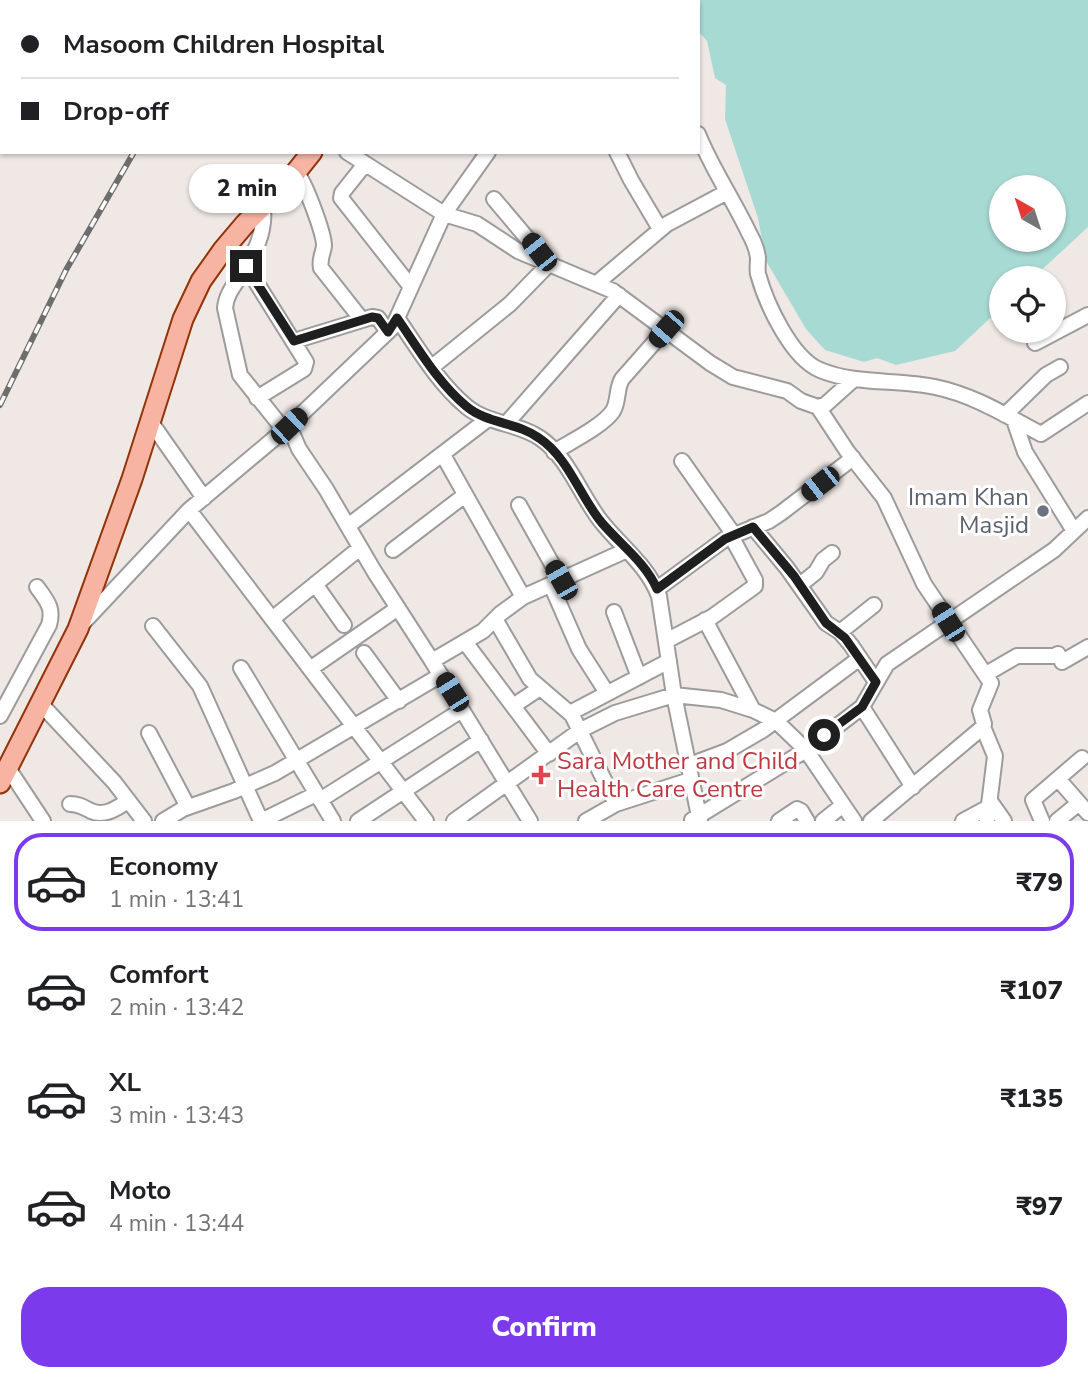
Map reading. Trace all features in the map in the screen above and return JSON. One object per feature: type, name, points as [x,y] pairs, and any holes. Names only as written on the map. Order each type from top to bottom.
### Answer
[{"type":"main road","points":[[2,778],[78,629],[183,319],[201,281],[223,250],[310,154]]},
{"type":"street","points":[[700,139],[750,234],[758,256],[757,272],[788,340],[807,363],[821,371],[854,379],[934,386],[971,397],[1041,434],[1088,403]]},
{"type":"street","points":[[350,154],[444,214],[477,224],[518,251],[597,283],[619,295],[733,377],[787,391],[801,401],[818,407],[825,405],[854,379]]},
{"type":"street","points":[[78,629],[189,510],[287,428],[388,332],[397,318],[444,214],[487,154]]},
{"type":"street","points":[[618,154],[660,229]]},
{"type":"street","points":[[365,164],[341,198],[411,286]]},
{"type":"street","points":[[296,172],[305,187],[324,242],[319,264],[362,320]]},
{"type":"street","points":[[597,283],[660,229],[727,192]]},
{"type":"street","points":[[494,199],[549,264]]},
{"type":"street","points":[[263,206],[265,222],[259,241],[226,297],[225,308],[240,375],[257,398],[287,428],[530,821]]},
{"type":"street","points":[[432,367],[510,304],[549,264]]},
{"type":"street","points":[[246,266],[305,358],[306,366],[257,398]]},
{"type":"street","points":[[506,424],[619,295]]},
{"type":"street","points":[[1066,327],[1088,315]]},
{"type":"street","points":[[294,341],[375,317],[388,332]]},
{"type":"street","points":[[397,318],[432,367],[469,409],[488,419],[535,435],[554,452],[601,522],[644,567],[657,589],[696,820],[806,750],[862,707],[887,664],[1054,550],[1088,518]]},
{"type":"street","points":[[554,452],[603,421],[613,411],[622,379],[666,329]]},
{"type":"street","points":[[1009,417],[1046,375],[1060,367]]},
{"type":"street","points":[[818,407],[884,498],[919,574],[948,622],[991,683],[980,710],[985,724],[983,727],[995,756],[989,810]]},
{"type":"street","points":[[1009,417],[1025,452],[1074,531]]},
{"type":"street","points":[[348,526],[488,419]]},
{"type":"street","points":[[150,421],[204,498]]},
{"type":"street","points":[[443,455],[523,597]]},
{"type":"street","points":[[657,589],[714,546],[781,513],[853,458]]},
{"type":"street","points":[[666,641],[705,620],[756,583],[733,536],[682,461]]},
{"type":"street","points":[[393,551],[465,495]]},
{"type":"street","points":[[519,505],[556,582],[579,649],[607,694]]},
{"type":"street","points":[[189,510],[426,821]]},
{"type":"street","points":[[753,527],[800,585],[826,623],[840,632],[876,682]]},
{"type":"street","points":[[272,619],[360,548]]},
{"type":"street","points":[[432,661],[483,631],[523,597],[627,550]]},
{"type":"street","points":[[800,585],[816,572],[823,560],[832,553]]},
{"type":"street","points":[[315,584],[344,625]]},
{"type":"street","points":[[0,716],[49,625],[52,611],[37,587]]},
{"type":"street","points":[[840,632],[874,605]]},
{"type":"street","points":[[310,669],[398,608]]},
{"type":"street","points":[[614,612],[639,677]]},
{"type":"street","points":[[495,619],[524,669],[540,688],[570,713],[581,730],[616,804]]},
{"type":"street","points":[[705,620],[753,710]]},
{"type":"street","points":[[153,626],[201,686],[261,821],[318,797],[382,762],[463,710]]},
{"type":"street","points":[[466,642],[549,754]]},
{"type":"street","points":[[986,674],[1017,656],[1060,658],[1088,647]]},
{"type":"street","points":[[364,653],[399,701]]},
{"type":"street","points":[[586,821],[616,804],[689,773],[727,751],[776,721],[860,658]]},
{"type":"street","points":[[570,713],[669,661]]},
{"type":"street","points":[[241,668],[333,821]]},
{"type":"street","points":[[166,820],[188,807],[275,773],[441,675]]},
{"type":"street","points":[[513,706],[540,688]]},
{"type":"street","points":[[454,821],[581,730],[615,713],[674,695],[721,700],[776,721],[806,750],[854,821]]},
{"type":"street","points":[[39,702],[98,765],[144,821]]},
{"type":"street","points":[[862,707],[914,786]]},
{"type":"street","points":[[871,821],[983,727]]},
{"type":"street","points":[[149,733],[188,807]]},
{"type":"street","points":[[358,821],[481,740]]},
{"type":"street","points":[[1042,821],[1033,800],[1082,758]]},
{"type":"street","points":[[2,778],[43,821]]},
{"type":"street","points":[[1057,821],[1083,808],[1058,779]]},
{"type":"street","points":[[70,804],[79,804],[91,811],[104,813],[128,801]]},
{"type":"street","points":[[823,821],[843,805]]},
{"type":"street","points":[[779,821],[799,809],[807,821]]},
{"type":"street","points":[[963,821],[989,810]]},
{"type":"street","points":[[989,810],[1004,821]]},
{"type":"water","points":[[700,0],[1088,0],[1088,227],[1066,247],[1066,175],[989,175],[989,252],[1061,252],[1046,266],[989,266],[989,319],[955,351],[896,365],[877,358],[864,362],[825,350],[806,329],[766,261],[758,218],[725,119],[726,85],[715,78],[707,41],[700,33]]},
{"type":"railway","points":[[0,405],[66,270],[133,154]]},
{"type":"place","name":"Imam Khan Masjid","points":[[1043,511]]},
{"type":"place","name":"Sara Mother and Child Health Care Centre","points":[[541,775]]},
{"type":"route","points":[[246,266],[294,341],[372,317],[378,318],[388,332],[397,318],[440,379],[469,409],[482,417],[521,429],[543,440],[563,462],[601,522],[644,567],[657,589],[714,546],[753,527],[794,576],[826,623],[840,632],[851,645],[876,682],[862,707],[824,735]]}]
